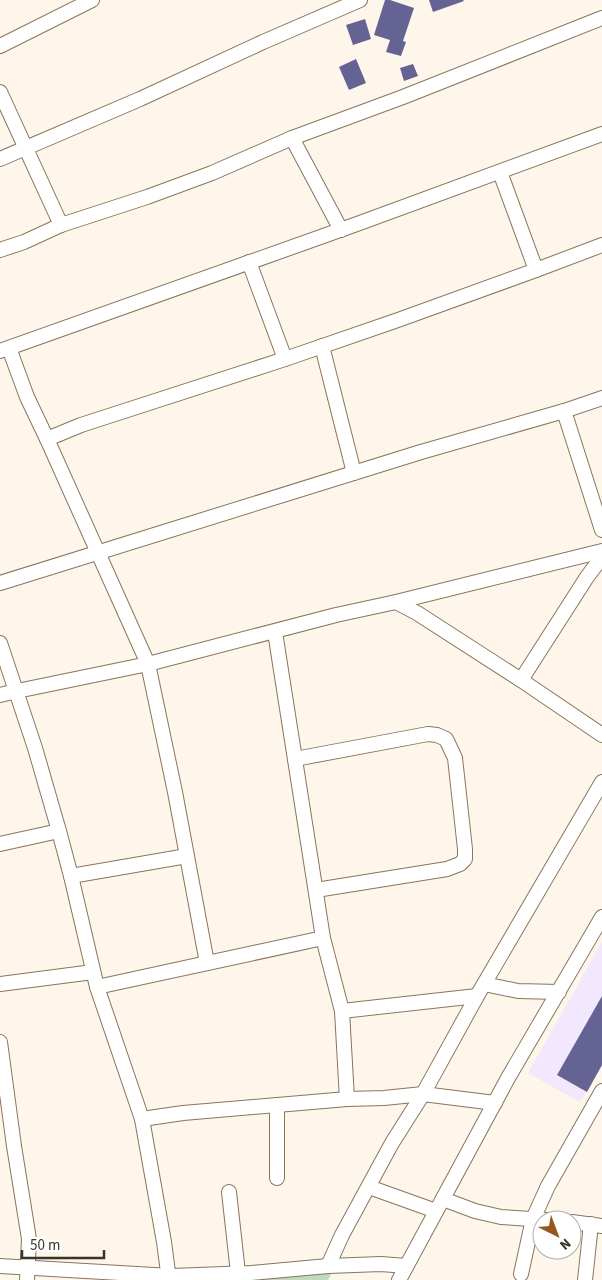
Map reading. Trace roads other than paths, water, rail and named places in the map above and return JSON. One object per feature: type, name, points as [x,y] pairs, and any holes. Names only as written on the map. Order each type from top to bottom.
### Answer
[{"type":"street","points":[[0,46],[92,0]]},
{"type":"street","points":[[0,159],[140,99],[360,0]]},
{"type":"street","points":[[0,250],[24,242],[61,225],[147,197],[212,173],[292,138],[403,97],[602,18]]},
{"type":"street","points":[[0,92],[61,225]]},
{"type":"street","points":[[208,963],[148,664],[5,350],[602,134]]},
{"type":"street","points":[[292,138],[341,230]]},
{"type":"street","points":[[500,172],[536,270]]},
{"type":"street","points":[[47,439],[81,425],[398,320],[602,245]]},
{"type":"street","points":[[249,262],[285,359]]},
{"type":"street","points":[[322,346],[354,473]]},
{"type":"street","points":[[0,584],[440,446],[564,411],[602,398]]},
{"type":"street","points":[[564,411],[602,530]]},
{"type":"street","points":[[0,695],[148,664],[602,551]]},
{"type":"street","points":[[522,680],[587,577],[602,557]]},
{"type":"street","points":[[396,602],[522,680],[602,735]]},
{"type":"street","points":[[274,632],[323,938],[342,1011],[347,1098]]},
{"type":"street","points":[[0,642],[35,748],[59,831],[97,987],[142,1119],[169,1278]]},
{"type":"street","points":[[295,759],[428,734],[438,735],[446,739],[455,758],[465,849],[465,859],[460,864],[447,869],[316,890]]},
{"type":"street","points":[[328,1266],[342,1235],[392,1143],[424,1094],[481,990],[602,782]]},
{"type":"street","points":[[0,844],[59,831]]},
{"type":"street","points":[[71,876],[187,856]]},
{"type":"street","points":[[398,1280],[495,1102],[602,918]]},
{"type":"street","points":[[97,987],[323,938]]},
{"type":"street","points":[[0,984],[93,972]]},
{"type":"street","points":[[342,1011],[481,990],[559,992]]},
{"type":"street","points":[[0,1042],[29,1239],[28,1274]]},
{"type":"street","points":[[542,1210],[548,1186],[596,1111],[602,1090]]},
{"type":"street","points":[[142,1119],[183,1113],[347,1098],[384,1098],[424,1094],[495,1102]]},
{"type":"street","points":[[276,1178],[277,1105]]},
{"type":"street","points":[[368,1187],[440,1205],[501,1217],[532,1219]]},
{"type":"street","points":[[228,1192],[238,1273]]},
{"type":"street","points":[[582,1223],[596,1225],[586,1280]]},
{"type":"street","points":[[521,1274],[532,1242]]},
{"type":"street","points":[[0,1266],[28,1274],[169,1278],[328,1266],[381,1264],[406,1266]]}]
